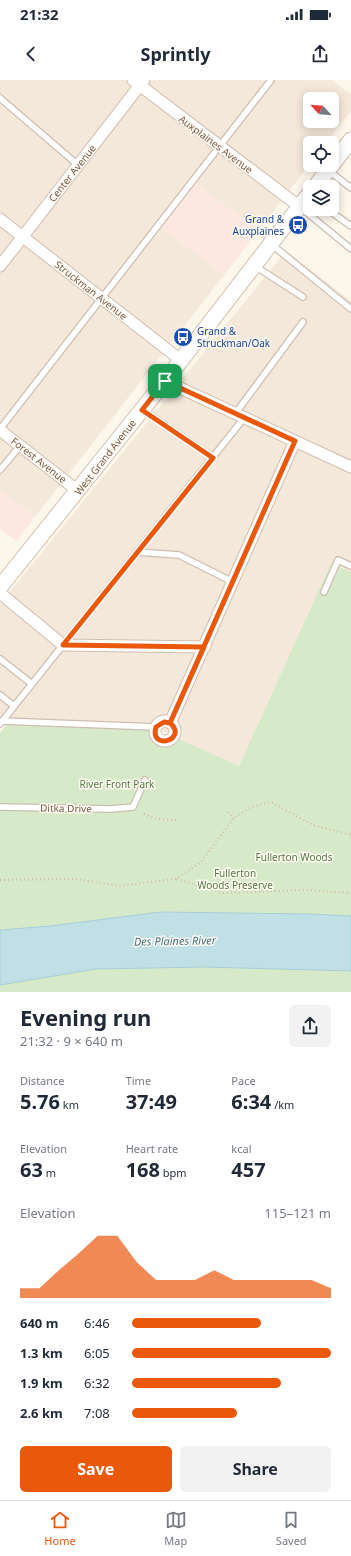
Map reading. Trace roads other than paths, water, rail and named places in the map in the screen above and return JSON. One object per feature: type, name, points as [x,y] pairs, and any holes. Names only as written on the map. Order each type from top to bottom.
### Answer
[{"type":"main road","name":"West Grand Avenue","points":[[339,156],[351,140]]},
{"type":"main road","name":"West Grand Avenue","points":[[0,587],[182,361],[303,204]]},
{"type":"street","name":"Auxplaines Avenue","points":[[139,82],[220,146],[303,193]]},
{"type":"street","name":"Center Avenue","points":[[0,266],[78,165],[139,82]]},
{"type":"street","name":"Struckman Avenue","points":[[0,219],[182,361]]},
{"type":"street","points":[[165,381],[351,467]]},
{"type":"street","name":"Forest Avenue","points":[[0,430],[78,491]]},
{"type":"street","points":[[170,723],[295,441]]},
{"type":"street","points":[[0,594],[63,645],[204,647]]},
{"type":"street","points":[[164,722],[170,723],[174,728],[174,734],[168,741],[158,739],[155,733],[156,727],[164,722]]},
{"type":"lane","points":[[0,430],[271,80]]},
{"type":"lane","points":[[0,98],[78,165]]},
{"type":"lane","points":[[331,172],[351,188]]},
{"type":"lane","points":[[325,216],[351,249]]},
{"type":"lane","points":[[337,216],[351,226]]},
{"type":"lane","points":[[271,244],[351,309]]},
{"type":"lane","points":[[255,266],[303,297]]},
{"type":"lane","points":[[1,722],[213,458],[303,322]]},
{"type":"lane","points":[[142,410],[213,458]]},
{"type":"lane","points":[[0,470],[20,446]]},
{"type":"lane","points":[[137,552],[179,555],[233,582]]},
{"type":"lane","points":[[324,592],[338,560],[351,566]]},
{"type":"lane","points":[[0,659],[32,684]]},
{"type":"lane","points":[[0,695],[14,706]]},
{"type":"lane","points":[[1,722],[156,727]]},
{"type":"lane","name":"Ditka Drive","points":[[0,807],[111,809],[133,807],[145,780]]},
{"type":"water","name":"Des Plaines River","points":[[161,912],[351,916],[351,971],[204,967],[96,969],[0,985],[0,930],[50,926]]},
{"type":"place","name":"Grand & Auxplaines","points":[[298,225]]},
{"type":"place","name":"Grand & Struckman/Oak","points":[[183,337]]},
{"type":"park label","name":"River Front Park","points":[[117,784]]},
{"type":"park label","name":"Fullerton Woods","points":[[294,857]]},
{"type":"park label","name":"Fullerton Woods Preserve","points":[[235,878]]}]
